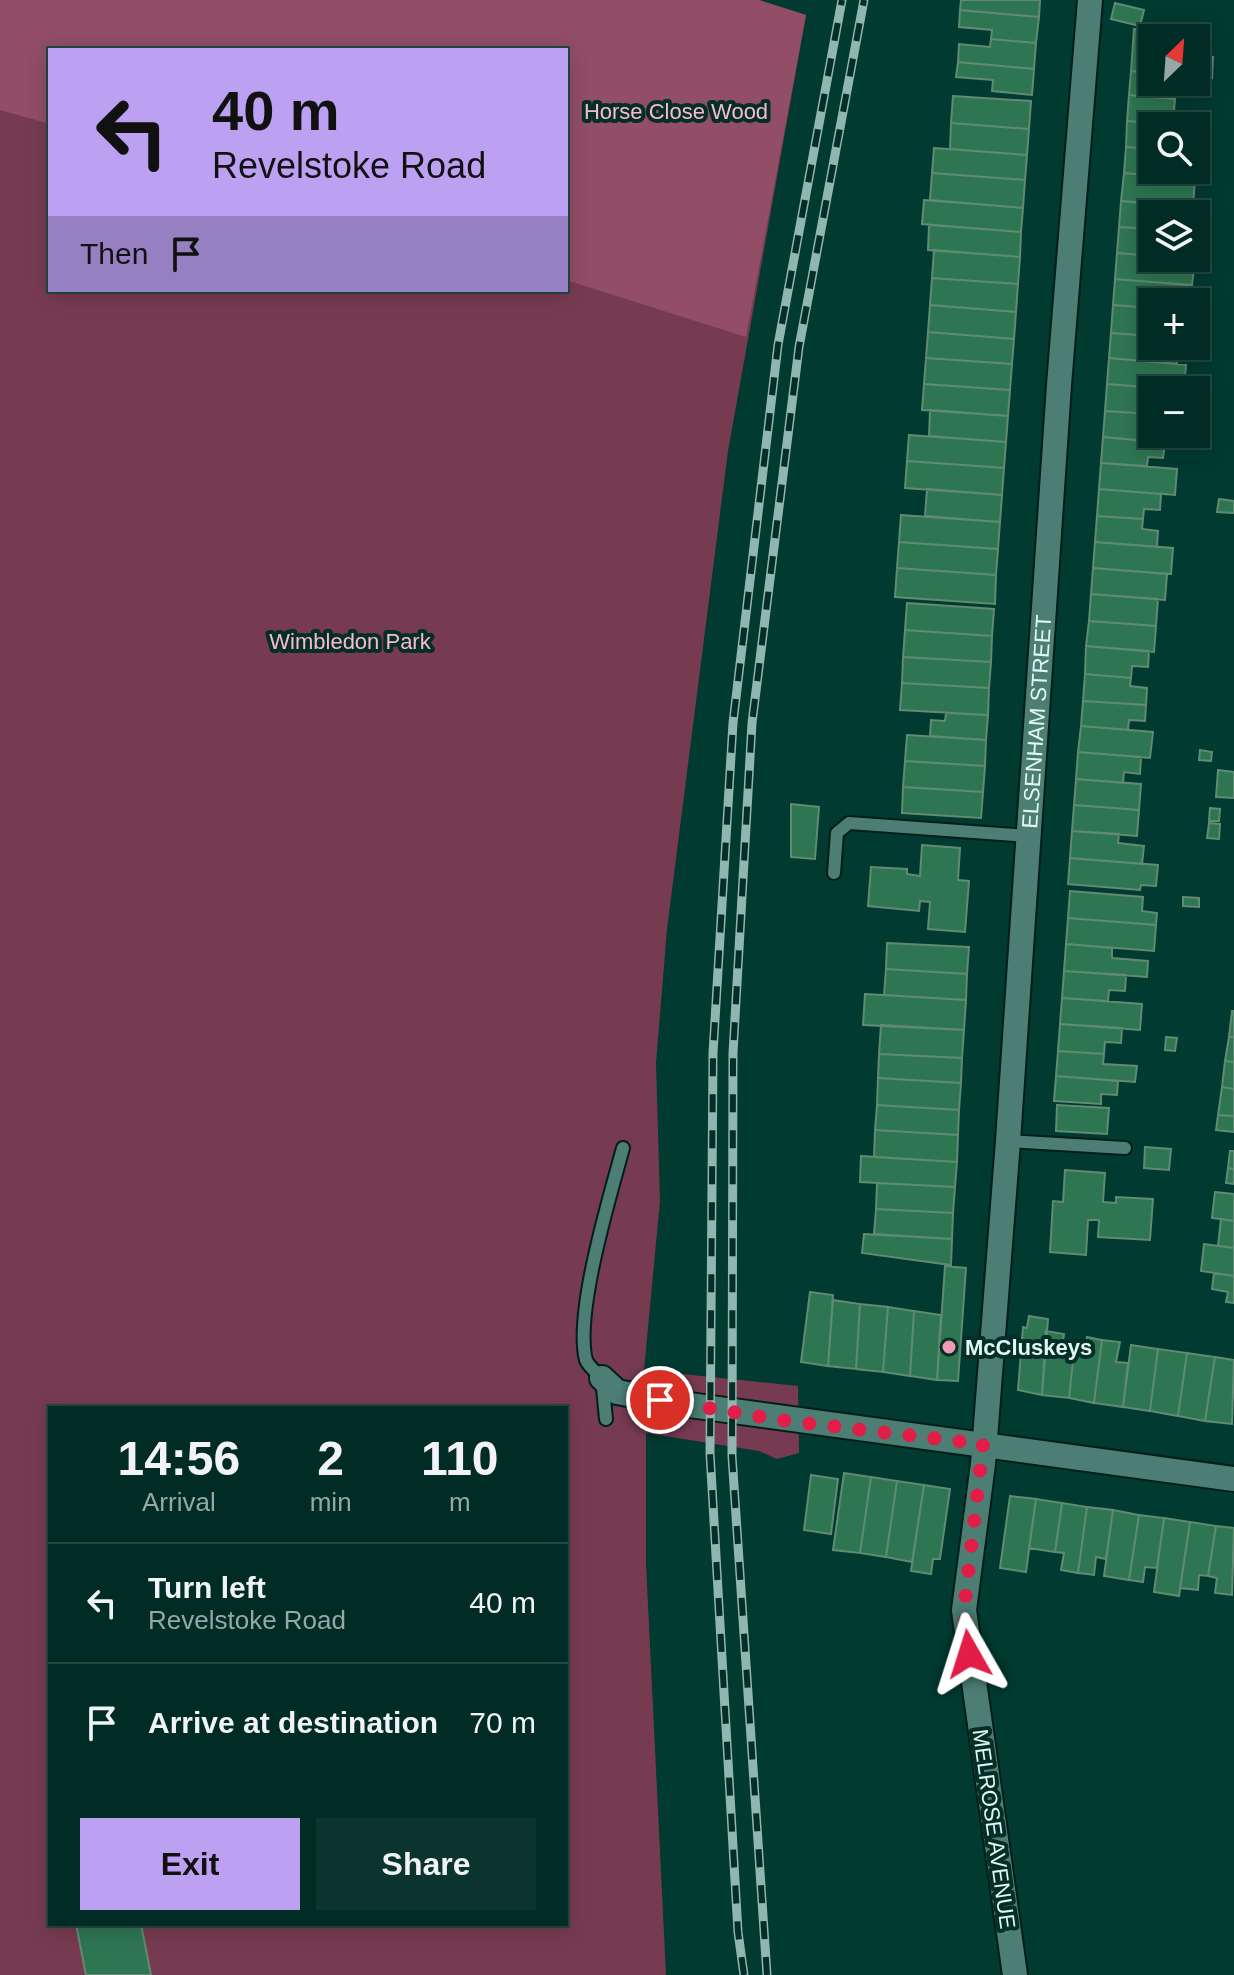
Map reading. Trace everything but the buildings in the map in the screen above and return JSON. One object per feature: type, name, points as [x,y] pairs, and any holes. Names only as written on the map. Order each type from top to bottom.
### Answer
[{"type":"street","name":"ELSENHAM STREET","points":[[983,1444],[1008,1141],[1090,0]]},
{"type":"street","points":[[602,1378],[617,1392],[682,1404],[1234,1479]]},
{"type":"street","name":"MELROSE AVENUE","points":[[983,1444],[964,1610],[1015,1975]]},
{"type":"lane","points":[[834,873],[837,833],[849,823],[1029,836]]},
{"type":"lane","points":[[1008,1141],[1125,1148]]},
{"type":"lane","points":[[606,1419],[602,1378],[587,1364],[583,1338],[600,1233],[623,1148]]},
{"type":"green space","name":"Wimbledon Park","points":[[0,0],[759,0],[806,15],[728,451],[667,929],[656,1063],[660,1201],[644,1370],[798,1386],[799,1453],[777,1459],[759,1451],[646,1433],[646,1564],[666,1975],[0,1975]]},
{"type":"green space","name":"Horse Close Wood","points":[[0,0],[759,0],[806,15],[746,337],[568,281],[568,48],[48,48],[48,123],[0,110]]},
{"type":"railway","points":[[744,1975],[738,1932],[710,1453],[713,1053],[733,723],[778,345],[842,0]]},
{"type":"railway","points":[[767,1975],[732,1456],[733,1053],[752,723],[799,347],[864,0]]},
{"type":"place","name":"McCluskeys","points":[[949,1347]]},
{"type":"route","points":[[660,1400],[787,1421],[983,1444],[964,1610],[969,1654]]}]
